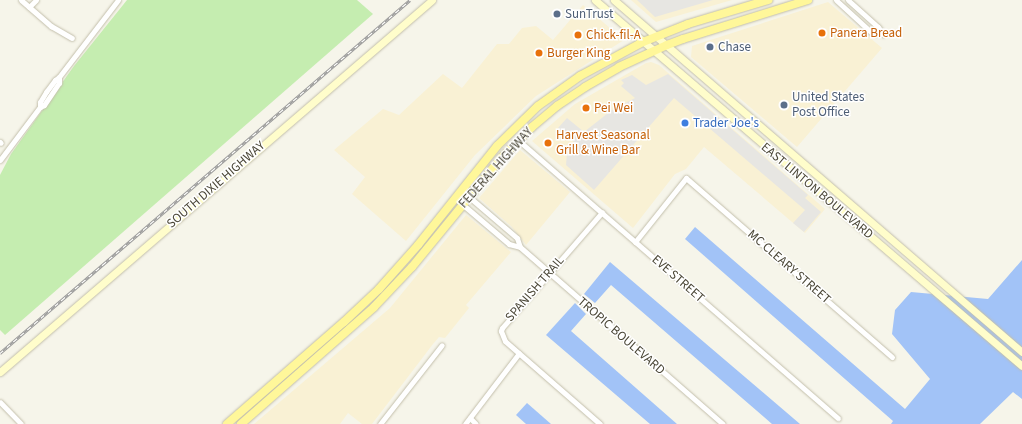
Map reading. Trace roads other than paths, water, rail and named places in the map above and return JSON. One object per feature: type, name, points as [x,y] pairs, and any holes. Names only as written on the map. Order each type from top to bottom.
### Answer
[{"type":"main road","name":"SOUTH DIXIE HIGHWAY","points":[[0,372],[432,0]]},
{"type":"main road","name":"EAST LINTON BOULEVARD","points":[[595,0],[1022,366]]},
{"type":"main road","name":"EAST LINTON BOULEVARD","points":[[614,0],[1022,352]]},
{"type":"main road","name":"FEDERAL HIGHWAY","points":[[227,424],[340,326],[386,282],[418,245],[497,146],[538,106],[580,76],[656,36],[688,24],[768,0]]},
{"type":"main road","name":"FEDERAL HIGHWAY","points":[[241,424],[350,330],[386,295],[412,267],[468,196],[518,140],[545,116],[582,88],[619,67],[667,45],[808,0]]},
{"type":"main road","points":[[790,168],[798,158]]},
{"type":"main road","points":[[386,282],[386,295]]},
{"type":"street","points":[[21,0],[51,26],[72,38]]},
{"type":"street","points":[[29,7],[36,0]]},
{"type":"street","points":[[0,160],[40,107],[40,102],[54,80],[60,77],[118,0]]},
{"type":"street","points":[[836,0],[872,33],[883,34],[878,27],[848,0]]},
{"type":"street","name":"EVE STREET","points":[[518,140],[838,418]]},
{"type":"street","name":"MC CLEARY STREET","points":[[635,242],[686,178],[892,357]]},
{"type":"street","name":"TROPIC BOULEVARD","points":[[461,190],[517,238],[520,248]]},
{"type":"street","name":"TROPIC BOULEVARD","points":[[455,198],[509,244],[520,248],[723,424]]},
{"type":"street","name":"SPANISH TRAIL","points":[[600,424],[502,338],[502,328],[602,212]]},
{"type":"street","points":[[380,424],[442,345]]},
{"type":"street","points":[[465,424],[519,353]]},
{"type":"street","points":[[0,402],[21,424]]},
{"type":"street","points":[[470,418],[476,424]]},
{"type":"water","points":[[695,227],[905,409],[930,379],[892,334],[895,310],[911,292],[988,299],[1022,260],[1022,399],[1013,392],[980,424],[891,424],[893,421],[685,239]]},
{"type":"water","points":[[610,262],[800,424],[772,424],[611,285],[595,303],[584,294]]},
{"type":"water","points":[[575,303],[586,314],[571,331],[677,424],[650,424],[546,335]]},
{"type":"water","points":[[527,403],[551,424],[526,424],[516,415]]},
{"type":"railway","points":[[0,353],[410,0]]},
{"type":"place","name":"SunTrust","points":[[557,14]]},
{"type":"place","name":"Panera Bread","points":[[822,33]]},
{"type":"place","name":"Chick-fil-A","points":[[578,35]]},
{"type":"place","name":"Chase","points":[[710,47]]},
{"type":"place","name":"Burger King","points":[[539,53]]},
{"type":"place","name":"United States Post Office","points":[[784,105]]},
{"type":"place","name":"Pei Wei","points":[[586,108]]},
{"type":"place","name":"Trader Joe's","points":[[685,123]]},
{"type":"place","name":"Harvest Seasonal Grill & Wine Bar","points":[[548,143]]}]
